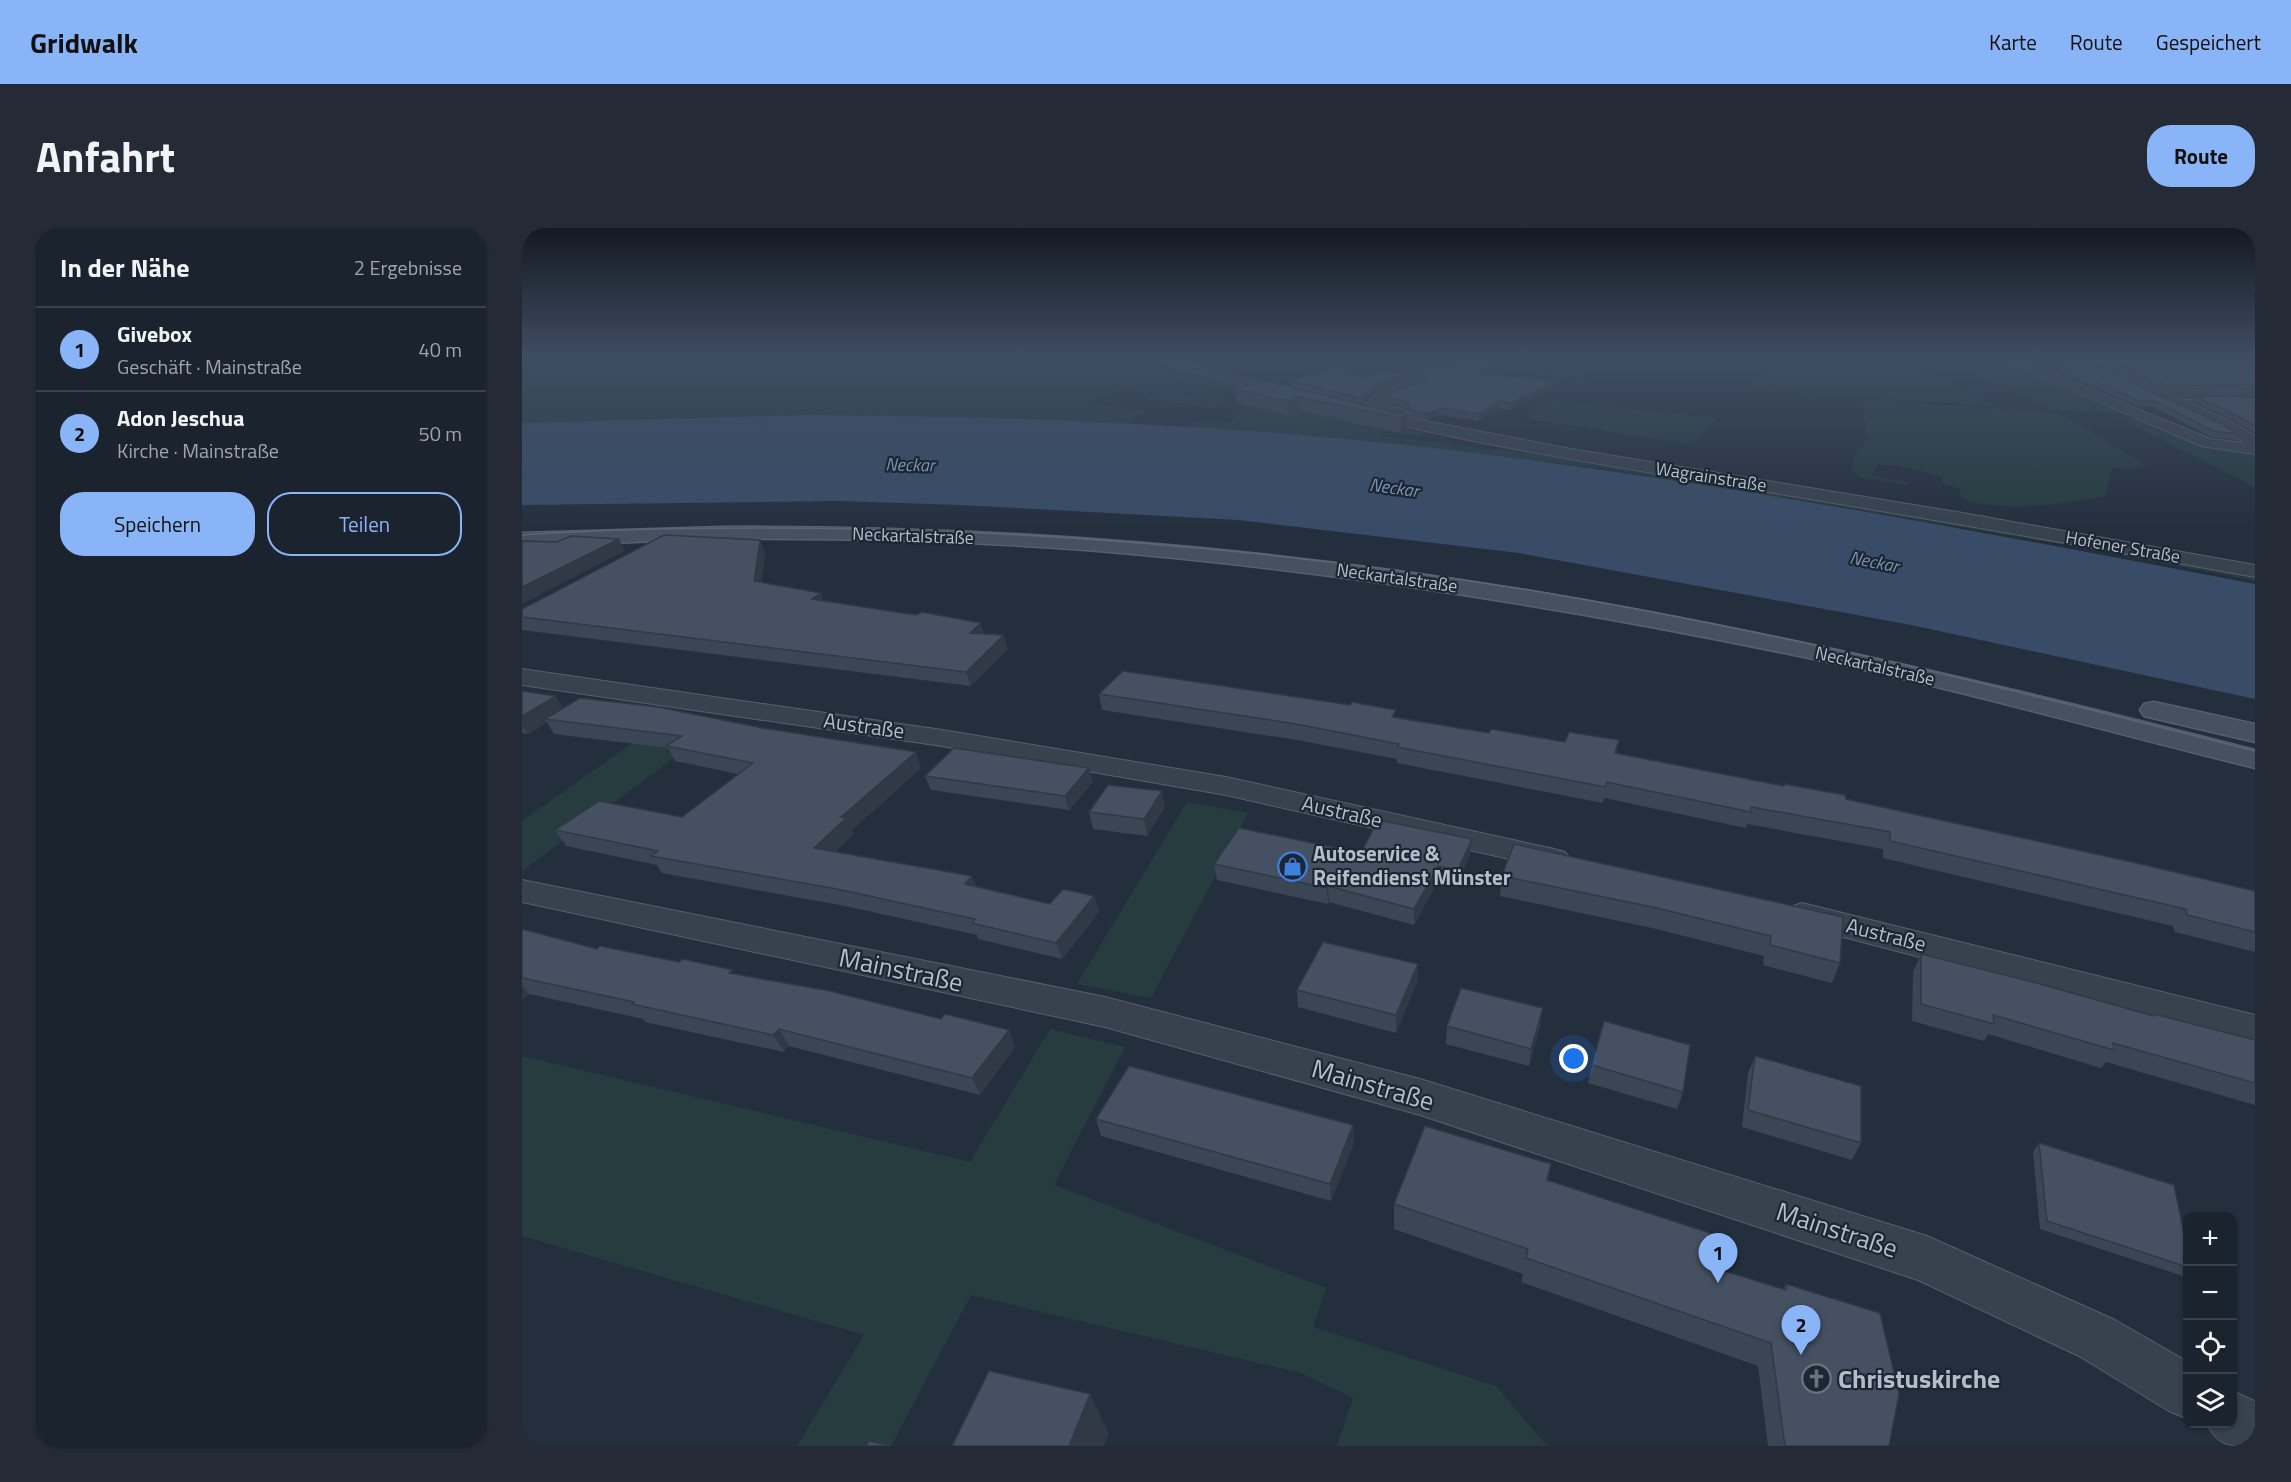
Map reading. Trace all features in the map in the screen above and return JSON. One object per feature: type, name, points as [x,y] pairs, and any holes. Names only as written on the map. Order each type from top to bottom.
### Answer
[{"type":"main road","name":"Neckartalstraße","points":[[522,523],[747,520],[921,522],[1100,531],[1329,552],[1477,572],[1668,605],[1849,640],[2255,733]]},
{"type":"main road","name":"Neckartalstraße","points":[[522,539],[674,535],[873,534],[1086,544],[1208,554],[1465,587],[1760,640],[2176,738],[2255,759]]},
{"type":"street","name":"Wagrainstraße","points":[[1374,415],[1535,450],[1991,524]]},
{"type":"street","name":"Wagrainstraße","points":[[1406,415],[1433,424],[1432,429]]},
{"type":"street","points":[[2140,415],[2207,443],[2255,449]]},
{"type":"street","points":[[2205,415],[2223,423],[2255,443]]},
{"type":"street","name":"Hofener Straße","points":[[1991,524],[2255,571]]},
{"type":"street","points":[[634,557],[674,535]]},
{"type":"street","name":"Austraße","points":[[522,676],[942,738],[1226,786],[1586,867]]},
{"type":"street","name":"Mainstraße","points":[[522,891],[1105,1012],[1420,1097],[1927,1259],[2097,1338],[2183,1390]]},
{"type":"street","name":"Austraße","points":[[1772,908],[2255,1030]]},
{"type":"street","points":[[2237,1421],[2255,1432]]},
{"type":"green space","points":[[522,415],[1140,415],[1127,424],[930,416],[818,416],[522,425]]},
{"type":"green space","points":[[1237,415],[1351,415],[1439,437],[1401,434],[1407,431],[1390,427],[1379,436],[1529,453],[1943,520],[2255,576],[2255,581],[2096,550],[1603,468],[1337,438],[1188,427],[1195,421],[1229,423]]},
{"type":"green space","points":[[1532,415],[1686,415],[1717,418],[1691,444],[1526,419]]},
{"type":"green space","points":[[1864,415],[2062,415],[2146,465],[2137,469],[2111,468],[2106,496],[2033,506],[1994,506],[1962,498],[1959,488],[1942,483],[1942,477],[1901,467],[1877,465],[1872,476],[1908,482],[1907,485],[1859,477],[1852,469],[1853,456],[1869,437],[1866,435]]},
{"type":"green space","points":[[2114,416],[2134,418],[2203,446],[2255,452],[2255,487]]},
{"type":"green space","points":[[668,718],[718,725],[522,871],[522,821]]},
{"type":"green space","points":[[1187,802],[1248,813],[1151,998],[1077,984]]},
{"type":"green space","points":[[1050,1029],[1125,1047],[1054,1185],[1326,1288],[1313,1327],[1496,1386],[1547,1446],[1337,1446],[1353,1398],[1301,1373],[971,1295],[891,1446],[797,1446],[864,1335],[522,1236],[522,1056],[970,1162]]},
{"type":"water","name":"Neckar","points":[[809,415],[1007,418],[1138,424],[1270,432],[1452,450],[1797,500],[2255,584],[2255,699],[1911,625],[1519,553],[1239,520],[961,505],[837,501],[522,505],[522,423]]},
{"type":"building","points":[[1386,415],[1407,415],[1401,418]]},
{"type":"building","points":[[2181,415],[2202,415],[2238,434],[2213,431]]},
{"type":"building","points":[[2235,415],[2255,415],[2255,426]]},
{"type":"building","points":[[664,535],[760,540],[754,581],[821,593],[812,599],[916,615],[922,612],[981,623],[970,633],[1004,635],[966,672],[522,617],[522,609]]},
{"type":"building","points":[[571,536],[619,539],[522,587],[522,541],[557,542]]},
{"type":"building","points":[[1123,671],[1350,705],[1352,702],[1396,710],[1392,717],[1489,733],[1491,729],[1565,742],[1569,732],[1619,740],[1615,753],[1784,786],[1784,784],[1845,795],[1846,799],[2255,891],[2255,932],[2187,915],[2186,909],[1890,841],[1890,832],[1751,807],[1751,812],[1607,782],[1605,787],[1397,747],[1399,744],[1296,724],[1099,694]]},
{"type":"building","points":[[522,691],[556,696],[522,716]]},
{"type":"building","points":[[580,698],[658,707],[763,728],[916,752],[841,817],[846,818],[814,848],[972,876],[965,884],[1050,904],[1063,889],[1094,896],[1056,943],[972,923],[975,919],[837,889],[651,856],[658,851],[555,830],[599,801],[682,817],[753,763],[666,746],[682,736],[545,719]]},
{"type":"building","points":[[954,748],[1089,768],[1065,796],[925,776]]},
{"type":"building","points":[[1108,785],[1162,791],[1144,819],[1089,812]]},
{"type":"building","points":[[1378,820],[1472,839],[1458,870],[1438,866],[1414,909],[1328,886],[1327,888],[1214,864],[1239,828],[1361,853]]},
{"type":"building","points":[[1514,844],[1843,917],[1840,963],[1770,945],[1771,936],[1657,908],[1502,876]]},
{"type":"building","points":[[522,929],[597,949],[600,946],[679,962],[683,959],[733,970],[729,973],[830,991],[941,1019],[945,1014],[1009,1030],[972,1078],[779,1029],[773,1035],[522,978]]},
{"type":"building","points":[[1323,942],[1418,964],[1396,1015],[1297,990]]},
{"type":"building","points":[[1921,954],[2154,1016],[2154,1014],[2255,1040],[2255,1083],[2113,1043],[2114,1050],[1993,1015],[1994,1024],[1921,1004]]},
{"type":"building","points":[[1461,988],[1543,1008],[1531,1049],[1447,1026]]},
{"type":"building","points":[[1604,1021],[1690,1045],[1683,1092],[1592,1065]]},
{"type":"building","points":[[1755,1056],[1861,1086],[1861,1143],[1748,1110]]},
{"type":"building","points":[[1129,1066],[1353,1125],[1330,1184],[1096,1119]]},
{"type":"building","points":[[1425,1126],[1551,1164],[1547,1180],[1713,1234],[1708,1266],[1786,1290],[1786,1284],[1880,1313],[1899,1394],[1889,1446],[1785,1446],[1771,1343],[1526,1258],[1528,1249],[1394,1204]]},
{"type":"building","points":[[2039,1143],[2174,1185],[2183,1229],[2183,1266],[2047,1221]]},
{"type":"building","points":[[989,1371],[1090,1394],[1069,1446],[952,1446]]},
{"type":"building","points":[[869,1441],[892,1446],[866,1446]]},
{"type":"tram line","points":[[522,535],[690,528],[943,531],[1200,548],[1371,567],[1541,592],[1721,625],[1900,664],[2255,751]]},
{"type":"place","name":"Autoservice & Reifendienst Münster","points":[[1292,866]]},
{"type":"place","name":"Givebox","points":[[1718,1283]]},
{"type":"place","name":"Adon Jeschua","points":[[1801,1355]]},
{"type":"place","name":"Christuskirche","points":[[1817,1379]]}]
